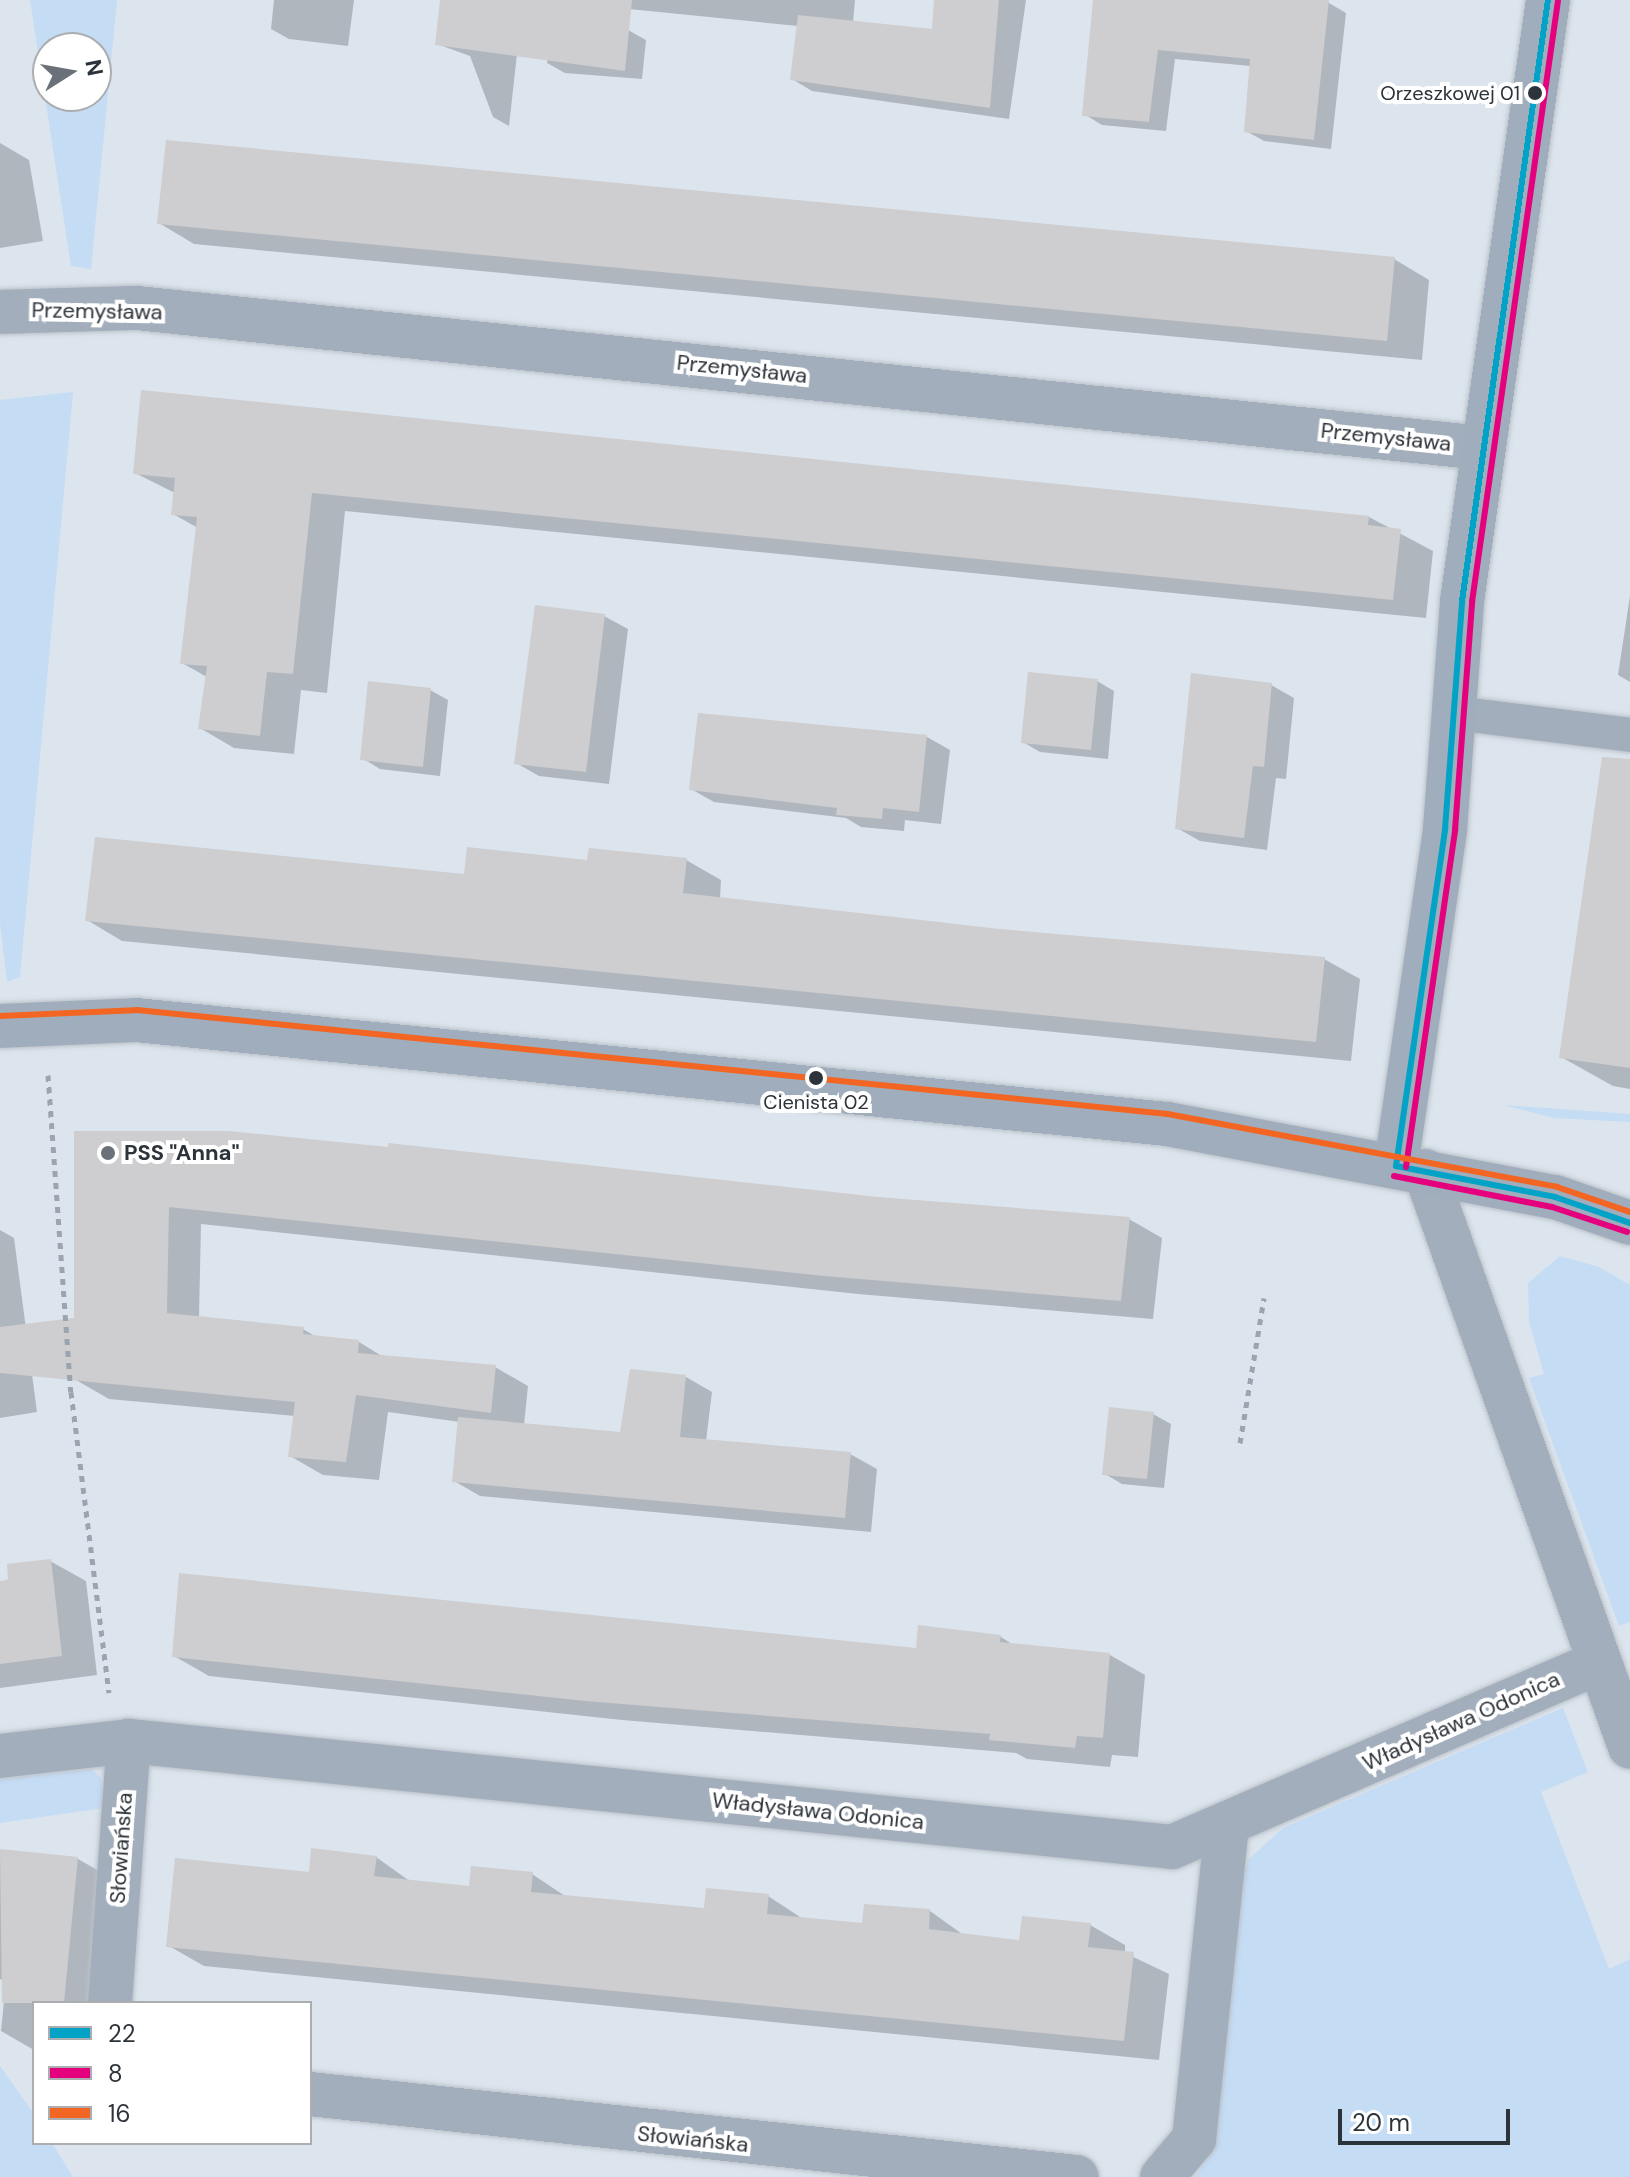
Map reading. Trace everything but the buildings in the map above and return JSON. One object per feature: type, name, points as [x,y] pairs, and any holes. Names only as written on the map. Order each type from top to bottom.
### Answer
[{"type":"street","points":[[1548,0],[1462,601],[1445,829],[1411,1169],[1630,1747]]},
{"type":"street","name":"Przemysława","points":[[0,312],[137,308],[1483,448]]},
{"type":"street","points":[[0,1026],[105,1018],[152,1021],[1167,1124],[1555,1197],[1630,1223]]},
{"type":"street","name":"Władysława Odonica","points":[[0,1756],[129,1741],[1172,1847],[1599,1662]]},
{"type":"street","name":"Słowiańska","points":[[110,2001],[129,1741]]},
{"type":"street","points":[[1162,2177],[1194,2139],[1227,1824]]},
{"type":"street","name":"Słowiańska","points":[[312,2094],[1077,2177]]},
{"type":"lane","points":[[1454,713],[1630,735]]},
{"type":"path","points":[[47,1058],[71,1392],[110,1699]]},
{"type":"path","points":[[1240,1443],[1264,1298]]},
{"type":"shaded area","points":[[30,0],[117,0],[112,52],[112,32],[35,32]]},
{"type":"shaded area","points":[[47,112],[106,112],[91,269],[71,266]]},
{"type":"shaded area","points":[[73,392],[20,977],[7,982],[0,923],[0,400]]},
{"type":"shaded area","points":[[1503,1105],[1630,1114],[1630,1122],[1554,1118]]},
{"type":"shaded area","points":[[1560,1256],[1599,1267],[1630,1285],[1630,1622],[1619,1626],[1529,1378],[1544,1374],[1529,1322],[1528,1283]]},
{"type":"shaded area","points":[[1563,1708],[1588,1772],[1541,1792],[1609,1969],[1630,1959],[1630,2177],[1196,2177],[1212,2151],[1240,1882],[1249,1859],[1283,1828]]},
{"type":"shaded area","points":[[92,1769],[101,1778],[104,1808],[0,1823],[0,1779]]},
{"type":"shaded area","points":[[0,2066],[32,2111],[32,2145],[53,2145],[73,2177],[0,2177]]},
{"type":"transit line","name":"22","points":[[1396,1166],[1445,829],[1462,601],[1548,0]]},
{"type":"transit line","name":"8","points":[[1406,1167],[1455,830],[1472,602],[1558,1]]},
{"type":"transit line","name":"16","points":[[0,1016],[137,1010],[1168,1114],[1557,1187],[1630,1212]]},
{"type":"transit line","name":"22","points":[[1396,1166],[1555,1197],[1630,1223]]},
{"type":"transit line","name":"8","points":[[1394,1176],[1552,1207],[1627,1232]]},
{"type":"place","name":"Orzeszkowej 01","points":[[1535,93]]},
{"type":"place","name":"Cienista 02","points":[[816,1078]]},
{"type":"place","name":"PSS \"Anna\"","points":[[108,1153]]}]
